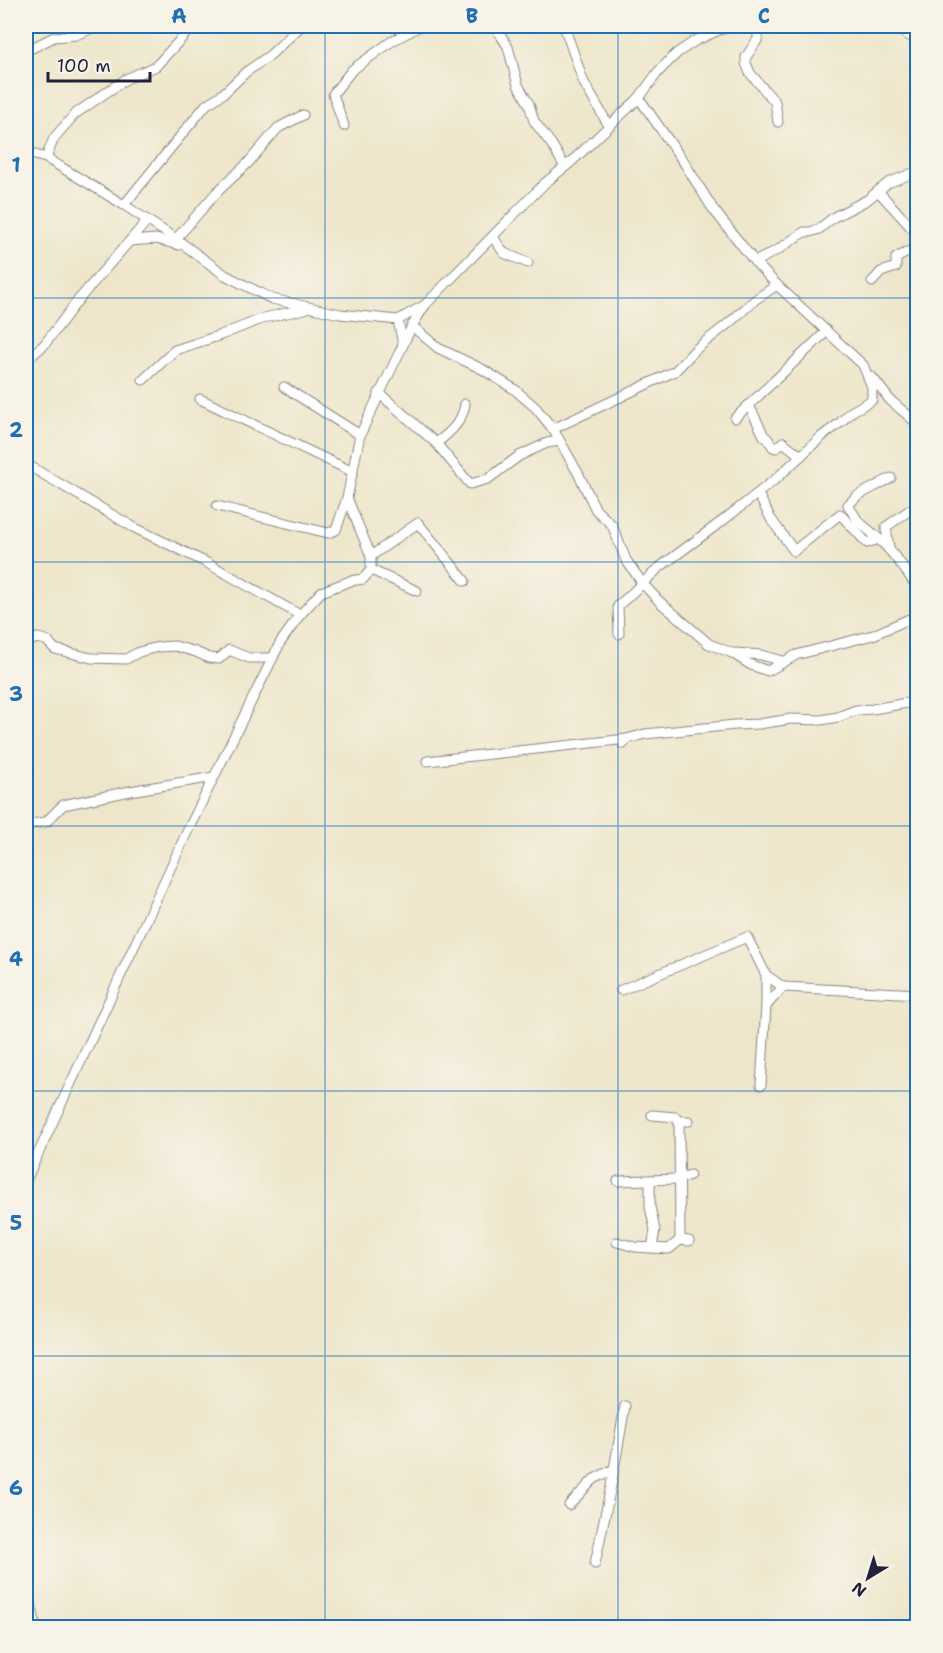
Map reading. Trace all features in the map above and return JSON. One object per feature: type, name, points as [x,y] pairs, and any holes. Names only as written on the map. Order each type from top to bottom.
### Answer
[{"type":"street","points":[[26,51],[54,37],[76,35],[97,26]]},
{"type":"street","points":[[46,158],[54,138],[75,114],[126,79],[156,66],[193,26]]},
{"type":"street","points":[[124,205],[206,105],[269,56],[302,26]]},
{"type":"street","points":[[344,126],[333,94],[352,70],[392,41],[420,26]]},
{"type":"street","points":[[495,26],[508,47],[518,85],[529,104],[534,121],[565,167]]},
{"type":"street","points":[[564,26],[584,83],[609,126]]},
{"type":"street","points":[[217,506],[328,533],[336,530],[347,498],[360,435],[412,326],[426,305],[545,183],[639,98],[658,72],[677,53],[695,41],[734,26]]},
{"type":"street","points":[[758,26],[758,39],[746,57],[746,63],[750,72],[775,102],[778,122]]},
{"type":"street","points":[[879,26],[899,28],[918,41]]},
{"type":"street","points":[[639,98],[713,209],[756,261],[777,285],[863,365],[890,400],[918,424]]},
{"type":"street","points":[[176,239],[278,128],[303,115]]},
{"type":"street","points":[[26,148],[34,155],[46,158],[124,205],[225,275],[272,299],[340,314],[398,320],[426,305]]},
{"type":"street","points":[[756,261],[804,232],[819,229],[834,217],[867,200],[888,183],[918,171]]},
{"type":"street","points":[[878,191],[918,235]]},
{"type":"street","points":[[26,360],[44,345],[79,299],[147,221]]},
{"type":"street","points":[[493,237],[504,253],[528,263]]},
{"type":"street","points":[[130,241],[156,238],[187,248]]},
{"type":"street","points":[[872,282],[881,272],[896,267],[896,258],[918,247]]},
{"type":"street","points":[[553,429],[675,371],[696,349],[756,299],[777,285]]},
{"type":"street","points":[[143,380],[176,350],[264,318],[310,308]]},
{"type":"street","points":[[398,320],[404,345]]},
{"type":"street","points":[[412,326],[438,348],[482,369],[514,389],[536,408],[553,429],[596,510],[612,525],[626,560],[643,584],[660,602],[709,644],[768,670],[796,655],[873,635],[918,615]]},
{"type":"street","points":[[735,418],[827,331]]},
{"type":"street","points":[[619,634],[618,606],[660,567],[758,494],[821,436],[851,412],[872,400],[872,387],[863,365]]},
{"type":"street","points":[[284,387],[360,435]]},
{"type":"street","points":[[379,393],[436,443],[470,484],[488,479],[519,456],[547,443],[560,441]]},
{"type":"street","points":[[200,399],[353,472]]},
{"type":"street","points":[[436,443],[449,433],[464,411],[465,404]]},
{"type":"street","points":[[748,405],[764,436],[773,447],[776,448],[783,442],[801,456]]},
{"type":"street","points":[[26,464],[133,527],[300,615]]},
{"type":"street","points":[[891,478],[857,496],[848,506],[858,521],[888,548],[918,589]]},
{"type":"street","points":[[758,494],[771,519],[794,551],[840,514],[867,543],[879,539]]},
{"type":"street","points":[[26,1180],[214,777],[280,643],[321,591],[363,579],[371,570],[371,555],[347,498]]},
{"type":"street","points":[[888,548],[886,527],[918,504]]},
{"type":"street","points":[[371,555],[418,524],[465,581]]},
{"type":"street","points":[[371,570],[417,591]]},
{"type":"street","points":[[26,643],[37,638],[46,640],[55,649],[91,658],[126,659],[139,652],[158,647],[175,646],[209,658],[219,658],[229,650],[249,658],[273,658]]},
{"type":"street","points":[[427,761],[625,742],[645,734],[791,719],[821,720],[856,710],[918,701]]},
{"type":"street","points":[[26,825],[46,822],[63,805],[214,777]]},
{"type":"street","points":[[621,990],[747,937],[766,975],[761,1085]]},
{"type":"street","points":[[766,975],[783,987],[918,994]]},
{"type":"street","points":[[766,1006],[783,987]]},
{"type":"street","points":[[617,1242],[635,1247],[669,1249],[685,1240],[678,1179],[679,1121],[675,1116],[652,1115]]},
{"type":"street","points":[[679,1121],[689,1121]]},
{"type":"street","points":[[618,1181],[678,1179],[690,1175]]},
{"type":"street","points":[[650,1180],[650,1207],[655,1230],[652,1248]]},
{"type":"street","points":[[595,1564],[615,1469],[625,1407]]},
{"type":"street","points":[[569,1505],[594,1479],[615,1469]]},
{"type":"street","points":[[26,1589],[36,1628]]}]
